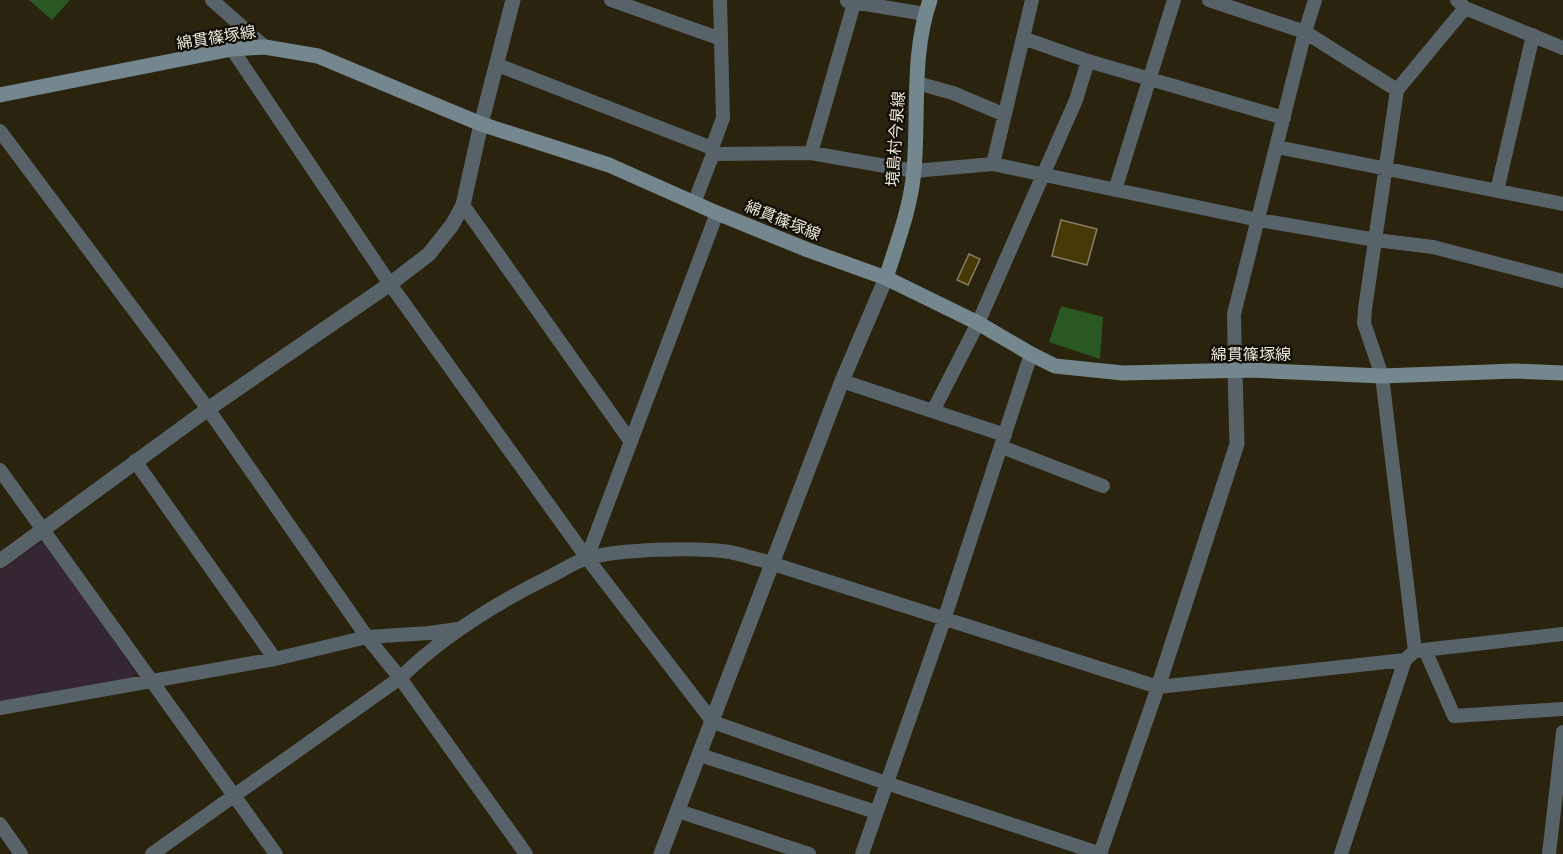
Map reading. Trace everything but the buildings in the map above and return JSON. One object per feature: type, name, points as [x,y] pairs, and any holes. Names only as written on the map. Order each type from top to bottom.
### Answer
[{"type":"main road","name":"境島村今泉線","points":[[886,278],[908,205],[914,171],[921,36],[928,7]]},
{"type":"main road","name":"綿貫篠塚線","points":[[0,95],[232,49],[265,47],[318,56],[481,124],[609,165],[717,213],[808,250],[886,278],[978,323],[1055,366],[1123,373],[1250,370],[1382,376],[1515,371],[1563,373]]},
{"type":"street","points":[[212,0],[265,47]]},
{"type":"street","points":[[0,561],[135,461],[390,284],[429,254],[452,225],[463,205],[513,0]]},
{"type":"street","points":[[611,0],[721,39]]},
{"type":"street","points":[[694,203],[723,118],[720,0]]},
{"type":"street","points":[[993,164],[1032,0]]},
{"type":"street","points":[[1115,190],[1174,0]]},
{"type":"street","points":[[1209,0],[1305,32],[1397,90]]},
{"type":"street","points":[[232,49],[390,284],[587,558],[713,722],[886,783],[1100,854],[1158,687],[1237,444],[1234,314],[1315,0]]},
{"type":"street","points":[[812,153],[851,1],[928,7]]},
{"type":"street","points":[[1563,48],[1461,4],[1397,90],[1364,323],[1382,376],[1415,654],[1454,716],[1563,709]]},
{"type":"street","points":[[1497,191],[1533,35]]},
{"type":"street","points":[[1023,38],[1088,62],[1284,118]]},
{"type":"street","points":[[933,411],[978,323],[1076,100],[1088,62]]},
{"type":"street","points":[[500,66],[712,151],[812,153],[914,171],[993,164],[1258,220],[1433,248],[1563,281]]},
{"type":"street","points":[[917,83],[953,93],[1005,115]]},
{"type":"street","points":[[0,131],[208,409],[367,637],[400,678],[526,854]]},
{"type":"street","points":[[1277,147],[1563,204]]},
{"type":"street","points":[[463,205],[631,442]]},
{"type":"street","points":[[587,558],[717,213]]},
{"type":"street","points":[[661,854],[842,381],[886,278]]},
{"type":"street","points":[[862,854],[944,620],[1031,354]]},
{"type":"street","points":[[842,381],[933,411],[1103,486]]},
{"type":"street","points":[[135,461],[275,659]]},
{"type":"street","points":[[0,470],[276,854]]},
{"type":"street","points":[[152,854],[400,678],[416,662],[460,628],[502,601],[587,558],[627,552],[685,550],[730,552],[1158,687],[1563,634]]},
{"type":"street","points":[[0,708],[275,659],[367,637],[429,633],[460,628]]},
{"type":"street","points":[[1341,854],[1415,654]]},
{"type":"street","points":[[1549,854],[1560,785],[1563,732]]},
{"type":"street","points":[[700,755],[876,812]]},
{"type":"street","points":[[678,811],[809,854]]},
{"type":"street","points":[[0,824],[21,854]]},
{"type":"shaded area","points":[[40,542],[46,544],[136,673],[132,678],[0,703],[0,571]]},
{"type":"green space","points":[[29,0],[70,0],[52,20]]},
{"type":"green space","points":[[1061,306],[1103,317],[1100,359],[1049,342]]}]
